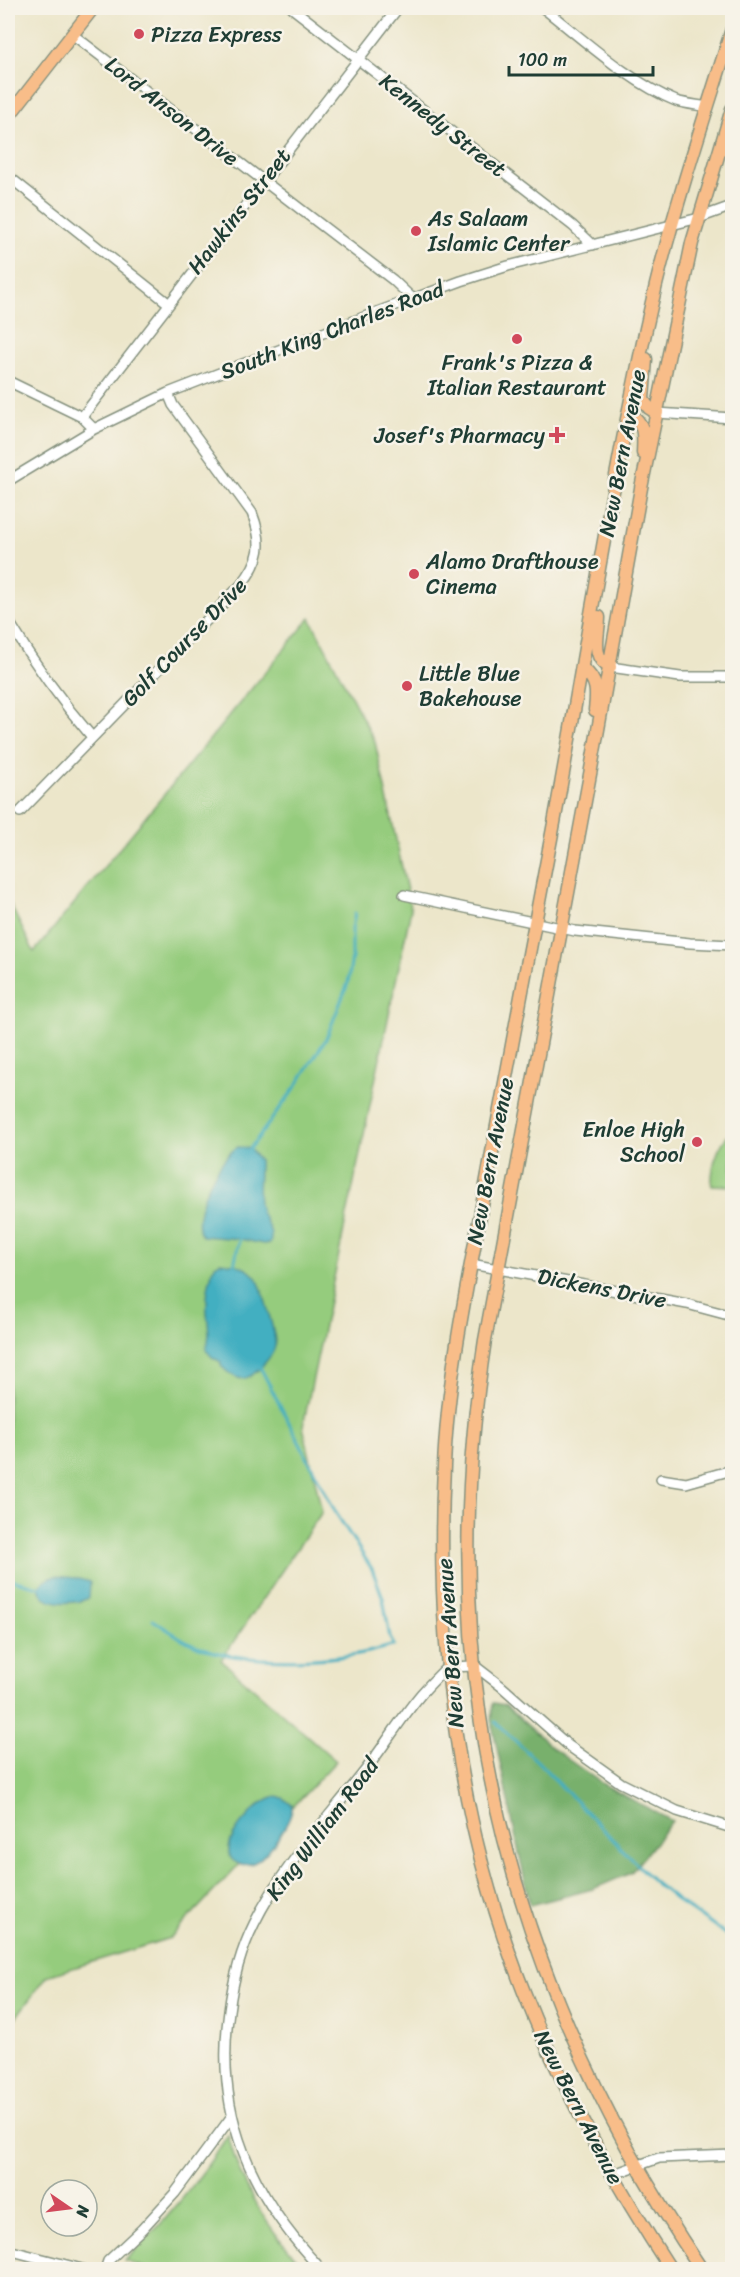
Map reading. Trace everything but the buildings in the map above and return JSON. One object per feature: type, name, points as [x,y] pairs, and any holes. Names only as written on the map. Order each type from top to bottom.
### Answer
[{"type":"main road","points":[[8,117],[93,8]]},
{"type":"main road","name":"New Bern Avenue","points":[[670,2270],[611,2175],[569,2096],[522,1989],[501,1928],[468,1804],[447,1667],[442,1562],[444,1464],[452,1376],[471,1264],[583,669],[628,412],[648,322],[674,224],[732,28]]},
{"type":"main road","name":"New Bern Avenue","points":[[702,2270],[636,2166],[570,2034],[552,1991],[518,1891],[495,1798],[480,1717],[470,1576],[470,1478],[478,1388],[498,1269],[634,528],[688,261],[732,109]]},
{"type":"main road","points":[[648,322],[643,400],[657,413]]},
{"type":"main road","points":[[628,412],[640,421],[642,428],[643,450],[634,528]]},
{"type":"main road","points":[[599,579],[596,650],[604,664],[610,667]]},
{"type":"main road","points":[[583,669],[590,674],[596,685],[597,695],[589,753],[591,769]]},
{"type":"street","name":"Kennedy Street","points":[[292,8],[573,226],[593,245]]},
{"type":"street","name":"Hawkins Street","points":[[82,417],[398,8]]},
{"type":"street","points":[[543,8],[632,76],[656,91],[678,102],[708,106]]},
{"type":"street","name":"Lord Anson Drive","points":[[72,34],[262,182],[393,280],[412,299]]},
{"type":"street","points":[[8,176],[168,303]]},
{"type":"street","name":"South King Charles Road","points":[[8,480],[94,429],[168,393],[412,299],[508,266],[699,218],[732,206]]},
{"type":"street","points":[[8,381],[82,417],[94,429]]},
{"type":"street","name":"Golf Course Drive","points":[[20,812],[255,568],[260,545],[258,528],[252,513],[173,405],[168,393]]},
{"type":"street","points":[[657,413],[732,418]]},
{"type":"street","points":[[8,620],[30,658],[59,698],[92,737]]},
{"type":"street","points":[[610,667],[680,677],[732,677]]},
{"type":"street","points":[[404,895],[561,928],[643,939],[732,945]]},
{"type":"street","name":"Dickens Drive","points":[[471,1264],[687,1304],[732,1316]]},
{"type":"street","points":[[660,1479],[686,1483],[732,1470]]},
{"type":"street","points":[[447,1667],[475,1666],[569,1746],[621,1783],[677,1811],[732,1828]]},
{"type":"street","name":"King William Road","points":[[322,2270],[273,2212],[250,2168],[231,2116],[225,2058],[226,2030],[236,1971],[241,1951],[255,1922],[289,1866],[375,1760],[422,1693],[447,1667]]},
{"type":"street","points":[[105,2270],[108,2261],[175,2193],[231,2116]]},
{"type":"street","points":[[611,2175],[659,2158],[732,2155]]},
{"type":"street","points":[[8,2250],[86,2270]]},
{"type":"green space","points":[[310,618],[375,742],[411,909],[303,1426],[322,1512],[221,1660],[336,1761],[170,1938],[47,1976],[8,2028],[8,900],[34,952]]},
{"type":"green space","points":[[732,1131],[732,1186],[712,1185],[716,1156]]},
{"type":"green space","points":[[493,1703],[505,1705],[555,1750],[603,1784],[672,1821],[631,1873],[593,1889],[530,1905],[491,1720]]},
{"type":"green space","points":[[228,2135],[240,2173],[258,2208],[280,2240],[307,2269],[152,2270],[124,2261],[180,2201]]},
{"type":"water","points":[[238,1147],[249,1148],[259,1160],[259,1202],[261,1213],[270,1230],[270,1243],[202,1236],[199,1227],[202,1202],[208,1188],[222,1162]]},
{"type":"water","points":[[220,1262],[242,1267],[255,1276],[263,1292],[273,1330],[275,1346],[273,1352],[257,1371],[247,1378],[232,1376],[221,1366],[221,1362],[206,1350],[209,1335],[208,1288],[215,1265]]},
{"type":"water","points":[[55,1576],[90,1582],[89,1598],[76,1602],[60,1602],[46,1598],[39,1587],[43,1582]]},
{"type":"water","points":[[273,1797],[283,1798],[292,1805],[292,1811],[285,1827],[262,1857],[248,1864],[239,1864],[232,1859],[229,1850],[235,1832],[258,1806]]},
{"type":"waterway","points":[[249,1150],[295,1088],[326,1039],[348,983],[355,913]]},
{"type":"waterway","points":[[234,1265],[240,1237]]},
{"type":"waterway","points":[[153,1620],[197,1646],[218,1653],[242,1657],[296,1660],[323,1658],[373,1651],[394,1645],[390,1638],[383,1598],[372,1569],[336,1513],[259,1365]]},
{"type":"waterway","points":[[8,1579],[39,1587]]},
{"type":"waterway","points":[[495,1722],[537,1761],[652,1880],[732,1939]]},
{"type":"place","name":"Pizza Express","points":[[139,34]]},
{"type":"place","name":"As Salaam Islamic Center","points":[[416,231]]},
{"type":"place","name":"Frank's Pizza & Italian Restaurant","points":[[517,339]]},
{"type":"place","name":"Josef's Pharmacy","points":[[557,435]]},
{"type":"place","name":"Alamo Drafthouse Cinema","points":[[414,574]]},
{"type":"place","name":"Little Blue Bakehouse","points":[[407,686]]},
{"type":"place","name":"Enloe High School","points":[[697,1142]]}]
